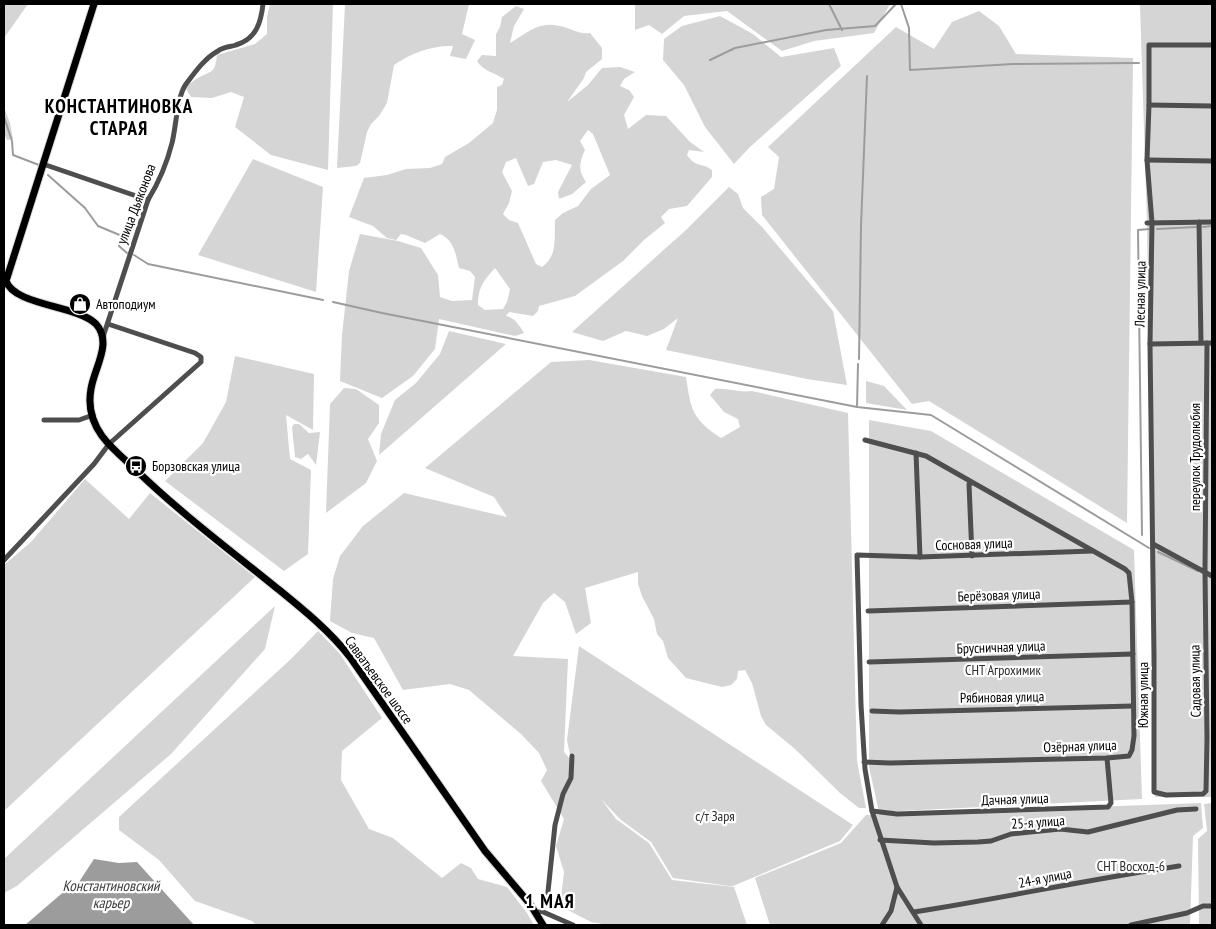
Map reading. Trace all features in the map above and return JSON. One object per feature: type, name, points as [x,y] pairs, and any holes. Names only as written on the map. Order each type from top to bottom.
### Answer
[{"type":"main road","points":[[94,4],[44,164],[4,283],[16,294],[90,320],[97,326],[103,337]]},
{"type":"main road","name":"улица Дьяконова","points":[[103,337],[103,348],[91,390],[90,405],[92,416],[99,431],[109,444]]},
{"type":"main road","name":"Савватьевское шоссе","points":[[109,444],[154,488],[308,614],[338,643],[350,657],[485,851],[539,912],[543,925]]},
{"type":"street","name":"улица Дьяконова","points":[[103,337],[148,200],[159,182],[172,143],[184,86],[215,52],[237,45],[254,33],[259,27],[264,4]]},
{"type":"street","name":"Лесная улица","points":[[1153,544],[1147,160],[1149,45],[1212,45]]},
{"type":"street","points":[[1149,105],[1212,106]]},
{"type":"street","points":[[1147,160],[1212,161]]},
{"type":"street","points":[[44,164],[148,200]]},
{"type":"street","name":"переулок Трудолюбия","points":[[1199,222],[1206,343],[1205,571]]},
{"type":"street","points":[[1149,223],[1212,222]]},
{"type":"street","points":[[4,560],[94,464],[109,444],[199,364],[201,358],[195,353],[108,324]]},
{"type":"street","points":[[1150,344],[1206,343]]},
{"type":"street","points":[[44,420],[79,420],[92,416]]},
{"type":"street","points":[[865,440],[926,456],[1092,551]]},
{"type":"street","points":[[916,453],[920,557]]},
{"type":"street","points":[[972,483],[969,484],[972,556]]},
{"type":"street","points":[[1153,544],[1212,576]]},
{"type":"street","name":"Южная улица","points":[[1153,544],[1154,792],[1166,795],[1203,794],[1206,791]]},
{"type":"street","name":"Сосновая улица","points":[[864,762],[856,555],[920,557],[1092,551]]},
{"type":"street","name":"Озёрная улица","points":[[864,762],[890,763],[1129,756],[1134,736],[1132,602],[1129,573],[1092,551]]},
{"type":"street","name":"Садовая улица","points":[[1205,571],[1206,791]]},
{"type":"street","name":"Берёзовая улица","points":[[868,611],[1132,602]]},
{"type":"street","name":"Брусничная улица","points":[[869,662],[1133,654]]},
{"type":"street","name":"Рябиновая улица","points":[[872,711],[1133,706]]},
{"type":"street","points":[[572,756],[571,778],[563,794],[556,825],[547,901],[539,912],[573,925]]},
{"type":"street","name":"Дачная улица","points":[[872,811],[897,814],[1108,807],[1111,802],[1107,758]]},
{"type":"street","points":[[864,762],[872,811],[880,840],[897,887],[921,925]]},
{"type":"street","name":"25-я улица","points":[[880,840],[934,843],[978,842],[1011,834],[1060,829],[1088,832],[1177,810],[1196,809]]},
{"type":"street","name":"24-я улица","points":[[914,912],[1066,886],[1104,877],[1179,866]]},
{"type":"street","points":[[882,925],[891,911],[897,887]]},
{"type":"street","points":[[1130,925],[1188,913],[1203,906],[1212,906]]},
{"type":"green space","points":[[4,4],[28,4],[4,38]]},
{"type":"green space","points":[[270,4],[333,4],[328,170],[271,155],[235,127],[244,97],[231,92],[212,98],[191,97],[185,87],[214,68],[217,55],[255,44],[267,34],[267,17]]},
{"type":"green space","points":[[345,4],[469,4],[462,34],[475,40],[466,59],[450,56],[453,46],[445,46],[422,51],[394,65],[387,103],[367,132],[360,163],[356,166],[337,168]]},
{"type":"green space","points":[[635,4],[890,4],[874,33],[814,41],[782,51],[727,11],[684,16],[662,34],[649,25],[635,30]]},
{"type":"green space","points":[[1140,4],[1212,4],[1212,797],[1155,797],[1147,223]]},
{"type":"green space","points":[[516,6],[524,9],[514,26],[510,43],[543,25],[558,26],[581,33],[590,33],[602,48],[602,59],[586,72],[584,78],[567,102],[588,85],[602,68],[620,67],[635,72],[624,79],[620,86],[629,90],[634,97],[624,115],[628,129],[646,115],[666,116],[690,142],[704,152],[689,150],[687,155],[697,164],[712,170],[712,177],[687,206],[669,209],[661,217],[665,223],[623,261],[575,296],[539,306],[538,311],[533,316],[509,312],[506,316],[514,320],[524,333],[515,336],[439,319],[435,349],[413,376],[382,398],[340,381],[342,335],[349,271],[360,234],[398,241],[421,248],[438,275],[440,297],[452,301],[472,300],[475,277],[470,271],[459,268],[451,244],[440,234],[425,243],[401,234],[396,240],[387,238],[373,226],[349,217],[364,178],[387,175],[406,169],[430,168],[442,164],[445,157],[469,143],[493,123],[497,110],[497,87],[502,85],[504,79],[486,70],[477,61],[482,55],[496,56],[496,34],[502,17]],"holes":[[[588,130],[593,134],[610,175],[591,189],[578,206],[563,213],[555,220],[553,252],[551,258],[542,267],[536,264],[518,223],[509,220],[503,214],[509,203],[512,191],[502,172],[506,162],[516,158],[528,186],[534,184],[543,162],[556,160],[572,165],[558,192],[559,199],[572,194],[586,182],[580,166],[585,150],[580,141]],[[495,268],[510,289],[507,302],[503,309],[485,310],[478,305],[480,289]]]},
{"type":"green space","points":[[979,11],[999,26],[1016,54],[1133,58],[1127,523],[929,401],[912,404],[762,215],[761,197],[774,189],[779,157],[768,147],[896,27],[934,49],[952,22]]},
{"type":"green space","points":[[720,16],[753,34],[781,57],[834,48],[841,66],[750,147],[734,164],[705,127],[684,85],[663,60],[664,39],[682,26]]},
{"type":"green space","points":[[4,107],[13,139],[7,140],[4,133]]},
{"type":"green space","points":[[253,159],[323,187],[316,292],[198,255]]},
{"type":"green space","points":[[729,187],[738,194],[743,208],[762,227],[833,311],[847,385],[807,379],[666,350],[678,318],[664,329],[647,336],[626,331],[603,341],[572,332],[686,230]]},
{"type":"green space","points":[[449,331],[506,344],[379,455],[381,434],[395,400],[416,383],[440,354]]},
{"type":"green space","points":[[235,356],[314,374],[313,430],[286,415],[290,459],[311,470],[308,554],[284,571],[165,481],[203,443],[226,402]]},
{"type":"green space","name":"с/т Заря","points":[[589,360],[686,377],[694,413],[704,425],[721,438],[740,427],[738,419],[724,412],[710,395],[715,389],[752,391],[848,413],[857,761],[866,808],[859,808],[840,793],[795,749],[766,725],[761,716],[752,683],[745,670],[738,671],[737,679],[731,685],[722,687],[686,678],[668,658],[663,641],[657,634],[654,619],[638,584],[638,572],[585,588],[591,623],[576,634],[565,602],[554,593],[543,603],[513,656],[568,659],[564,752],[571,760],[567,740],[579,646],[853,825],[840,841],[733,886],[729,886],[673,878],[651,842],[621,820],[601,799],[616,819],[649,843],[672,880],[734,887],[747,925],[608,925],[591,922],[560,906],[564,872],[556,846],[564,819],[541,781],[547,770],[539,753],[521,734],[469,690],[450,684],[403,690],[374,638],[352,633],[330,621],[333,579],[340,556],[363,526],[404,493],[507,517],[494,497],[425,468],[551,362]]},
{"type":"green space","points":[[866,381],[884,386],[907,410],[866,403]]},
{"type":"green space","points":[[344,388],[356,389],[379,405],[379,423],[368,439],[377,461],[366,483],[326,513],[330,404]]},
{"type":"green space","name":"СНТ Агрохимик","points":[[869,420],[931,431],[1134,550],[1142,799],[879,812],[869,767]]},
{"type":"green space","points":[[294,424],[299,424],[309,433],[320,432],[316,465],[308,454],[301,459],[295,457],[292,427]]},
{"type":"green space","points":[[85,479],[129,519],[150,493],[255,577],[4,811],[4,565],[31,542]]},
{"type":"green space","points":[[275,606],[265,649],[171,754],[17,886],[4,893],[4,859]]},
{"type":"green space","points":[[318,631],[340,654],[382,718],[342,751],[341,780],[369,829],[393,838],[442,878],[461,863],[471,868],[478,879],[507,887],[534,925],[256,925],[252,921],[195,901],[159,860],[119,830],[119,817],[291,659]]},
{"type":"green space","name":"СНТ Восход-6","points":[[1201,803],[1203,828],[1193,836],[1190,925],[770,925],[755,878],[841,843],[866,815]]},
{"type":"green space","points":[[1212,803],[1212,925],[1199,925],[1198,839],[1207,831],[1204,804]]},
{"type":"water","name":"Константиновский карьер","points":[[94,859],[119,863],[137,862],[194,925],[25,925],[67,889],[77,885]]},
{"type":"waterway","points":[[829,4],[842,30]]},
{"type":"waterway","points":[[710,60],[735,48],[826,30],[875,26],[896,4]]},
{"type":"waterway","points":[[901,4],[909,28],[910,70],[1013,64],[1139,63]]},
{"type":"waterway","points":[[859,359],[861,226],[867,76]]},
{"type":"waterway","points":[[4,117],[12,141],[13,155],[39,165]]},
{"type":"waterway","points":[[48,175],[85,208],[98,226],[122,236],[119,246],[127,253]]},
{"type":"waterway","points":[[1203,227],[1212,226]]},
{"type":"waterway","points":[[1157,229],[1196,227]]},
{"type":"waterway","points":[[1142,535],[1138,230],[1149,229]]},
{"type":"waterway","points":[[134,255],[148,264],[323,300]]},
{"type":"waterway","points":[[333,302],[857,407],[931,415],[1149,548]]},
{"type":"waterway","points":[[857,407],[858,364]]},
{"type":"waterway","points":[[1158,552],[1198,571]]},
{"type":"place","name":"Автоподиум","points":[[80,304]]},
{"type":"place","name":"Борзовская улица","points":[[136,466]]},
{"type":"district","name":"КОНСТАНТИНОВКА СТАРАЯ","points":[[119,117]]},
{"type":"district","name":"1 МАЯ","points":[[550,901]]}]
